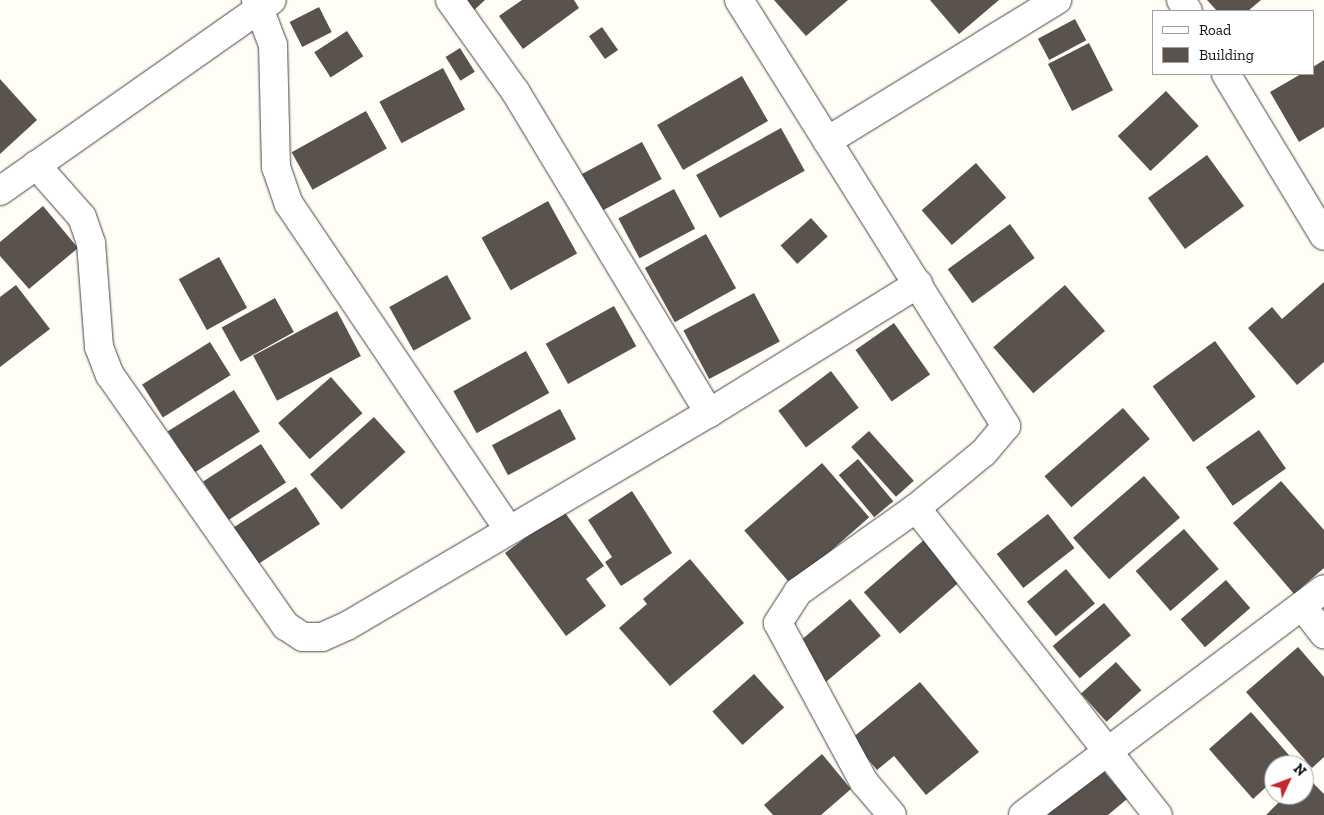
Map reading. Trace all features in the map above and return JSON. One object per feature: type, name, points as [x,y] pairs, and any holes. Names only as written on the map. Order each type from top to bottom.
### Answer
[{"type":"street","points":[[450,0],[515,91],[709,413]]},
{"type":"street","points":[[739,0],[1006,426],[983,453],[916,508],[798,592],[778,623],[864,782],[892,815]]},
{"type":"street","points":[[827,141],[1057,0]]},
{"type":"street","points":[[0,191],[263,2],[273,45],[276,167],[289,204],[508,529]]},
{"type":"street","points":[[1227,75],[1324,236]]},
{"type":"street","points":[[36,165],[82,217],[91,243],[99,347],[110,375],[286,626],[303,637],[322,637],[709,413],[918,284]]},
{"type":"street","points":[[916,508],[1106,752],[1158,815]]},
{"type":"street","points":[[1024,815],[1324,589]]},
{"type":"street","points":[[1302,606],[1324,634]]},
{"type":"building","points":[[462,0],[485,0],[472,12]]},
{"type":"building","points":[[522,0],[574,0],[579,8],[523,49],[499,16]]},
{"type":"building","points":[[774,0],[848,0],[806,36]]},
{"type":"building","points":[[930,0],[999,0],[959,34]]},
{"type":"building","points":[[1207,0],[1261,0],[1249,10],[1216,10]]},
{"type":"building","points":[[319,7],[332,32],[302,47],[290,22]]},
{"type":"building","points":[[1075,19],[1086,40],[1049,60],[1038,39]]},
{"type":"building","points":[[602,27],[618,50],[605,59],[589,36]]},
{"type":"building","points":[[347,31],[363,56],[331,77],[314,52]]},
{"type":"building","points":[[1089,43],[1113,90],[1072,111],[1048,64]]},
{"type":"building","points":[[460,48],[475,72],[460,81],[446,57]]},
{"type":"building","points":[[1324,60],[1324,127],[1299,142],[1270,92],[1299,75],[1314,75],[1314,66]]},
{"type":"building","points":[[443,68],[465,109],[401,143],[379,102]]},
{"type":"building","points":[[742,76],[768,121],[683,170],[657,125]]},
{"type":"building","points":[[0,79],[37,120],[0,154]]},
{"type":"building","points":[[1166,91],[1199,126],[1150,171],[1118,136]]},
{"type":"building","points":[[366,111],[387,149],[313,190],[292,152]]},
{"type":"building","points":[[781,128],[805,171],[720,218],[696,175]]},
{"type":"building","points":[[642,142],[662,179],[602,211],[582,174]]},
{"type":"building","points":[[1207,155],[1244,206],[1185,249],[1148,198]]},
{"type":"building","points":[[976,163],[1006,198],[952,245],[922,210]]},
{"type":"building","points":[[674,189],[695,229],[640,258],[618,219]]},
{"type":"building","points":[[548,201],[577,253],[511,290],[482,238]]},
{"type":"building","points":[[43,206],[78,248],[29,289],[0,256],[0,242]]},
{"type":"building","points":[[811,218],[828,237],[797,264],[781,245]]},
{"type":"building","points":[[1010,224],[1035,258],[972,303],[948,269]]},
{"type":"building","points":[[706,234],[736,288],[675,322],[645,268]]},
{"type":"building","points":[[219,257],[247,308],[207,330],[179,279]]},
{"type":"building","points":[[447,275],[471,319],[414,351],[389,307]]},
{"type":"building","points":[[1324,282],[1324,362],[1297,385],[1248,328],[1272,307],[1282,319]]},
{"type":"building","points":[[16,285],[50,329],[0,367],[0,297]]},
{"type":"building","points":[[1065,285],[1105,331],[1033,393],[993,347]]},
{"type":"building","points":[[754,293],[780,342],[709,379],[683,331]]},
{"type":"building","points":[[275,298],[294,332],[241,362],[222,328]]},
{"type":"building","points":[[614,306],[636,346],[568,384],[546,344]]},
{"type":"building","points":[[337,311],[361,356],[277,401],[253,356]]},
{"type":"building","points":[[894,323],[930,375],[892,402],[855,350]]},
{"type":"building","points":[[1215,341],[1256,397],[1193,442],[1153,386]]},
{"type":"building","points":[[210,342],[231,375],[163,417],[142,384]]},
{"type":"building","points":[[526,351],[549,393],[477,433],[453,391]]},
{"type":"building","points":[[831,371],[859,408],[806,447],[778,411]]},
{"type":"building","points":[[331,377],[362,413],[310,459],[278,423]]},
{"type":"building","points":[[234,390],[260,432],[194,473],[168,431]]},
{"type":"building","points":[[1123,408],[1150,439],[1071,507],[1045,476]]},
{"type":"building","points":[[560,409],[576,439],[508,475],[492,445]]},
{"type":"building","points":[[374,417],[405,452],[342,509],[310,475]]},
{"type":"building","points":[[1259,430],[1286,469],[1233,506],[1206,467]]},
{"type":"building","points":[[869,431],[914,481],[896,497],[851,447]]},
{"type":"building","points":[[261,444],[286,483],[228,520],[203,482]]},
{"type":"building","points":[[858,459],[893,501],[874,517],[839,475]]},
{"type":"building","points":[[822,463],[869,517],[792,585],[744,531]]},
{"type":"building","points":[[1144,476],[1180,518],[1109,579],[1073,538]]},
{"type":"building","points":[[1281,481],[1324,530],[1324,568],[1294,594],[1233,523]]},
{"type":"building","points":[[296,487],[320,524],[257,565],[233,528]]},
{"type":"building","points":[[632,491],[672,553],[621,586],[605,562],[612,557],[588,520]]},
{"type":"building","points":[[563,510],[604,566],[586,579],[606,606],[566,636],[505,553]]},
{"type":"building","points":[[1048,514],[1074,548],[1023,588],[997,554]]},
{"type":"building","points":[[1184,529],[1219,569],[1170,611],[1136,571]]},
{"type":"building","points":[[925,539],[961,581],[900,634],[864,592]]},
{"type":"building","points":[[690,559],[744,623],[670,686],[619,628],[647,604],[643,599]]},
{"type":"building","points":[[1066,569],[1095,603],[1056,636],[1027,602]]},
{"type":"building","points":[[1226,580],[1250,608],[1205,647],[1181,619]]},
{"type":"building","points":[[850,599],[881,636],[823,684],[793,647]]},
{"type":"building","points":[[1104,603],[1131,635],[1080,678],[1053,646]]},
{"type":"building","points":[[1298,647],[1324,677],[1324,757],[1314,766],[1314,755],[1301,755],[1246,692]]},
{"type":"building","points":[[1116,662],[1141,690],[1106,722],[1081,693]]},
{"type":"building","points":[[754,674],[784,707],[742,745],[712,711]]},
{"type":"building","points":[[920,682],[979,752],[926,795],[894,756],[877,770],[851,739]]},
{"type":"building","points":[[1251,712],[1289,755],[1264,755],[1264,789],[1253,799],[1209,749]]},
{"type":"building","points":[[822,754],[851,789],[821,815],[773,815],[764,805]]},
{"type":"building","points":[[1101,768],[1127,799],[1108,815],[1049,815],[1047,812]]},
{"type":"building","points":[[1314,784],[1324,794],[1324,815],[1266,815],[1276,805],[1314,805]]}]
